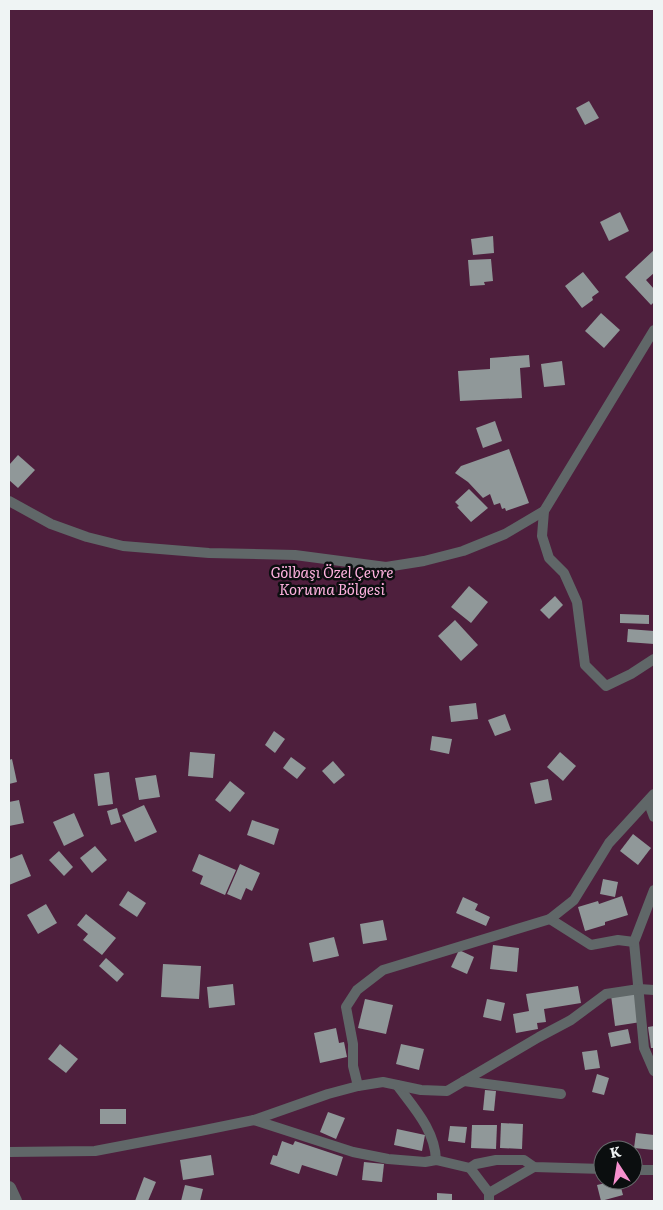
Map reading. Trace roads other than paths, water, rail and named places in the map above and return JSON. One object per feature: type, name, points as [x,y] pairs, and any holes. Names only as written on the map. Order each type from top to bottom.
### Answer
[{"type":"street","points":[[654,330],[544,511],[542,536],[549,558],[564,573],[577,602],[585,666],[606,686],[631,674],[654,659]]},
{"type":"street","points":[[9,501],[51,524],[87,537],[123,546],[209,553],[295,555],[386,567],[424,561],[464,551],[505,534],[544,511]]},
{"type":"street","points":[[651,797],[654,817]]},
{"type":"street","points":[[358,1086],[353,1066],[353,1044],[346,1007],[357,990],[383,970],[550,919],[574,900],[609,843],[651,797]]},
{"type":"street","points":[[654,890],[634,942],[644,1048],[654,1071]]},
{"type":"street","points":[[550,919],[591,944],[618,940],[634,942]]},
{"type":"street","points":[[9,1152],[95,1151],[254,1120],[328,1094],[383,1082],[420,1090],[447,1091],[571,1020],[606,994],[639,989],[654,990]]},
{"type":"street","points":[[464,1081],[562,1094]]},
{"type":"street","points":[[397,1085],[428,1126],[436,1150],[436,1160]]},
{"type":"street","points":[[254,1120],[353,1152],[388,1160],[425,1162],[436,1160],[470,1168],[489,1197],[534,1167]]},
{"type":"street","points":[[470,1168],[476,1164],[496,1160],[524,1160],[534,1167],[593,1169]]},
{"type":"street","points":[[9,1188],[15,1201]]},
{"type":"park label","name":"Gölbaşı Özel Çevre Koruma Bölgesi","points":[[332,580]]}]
